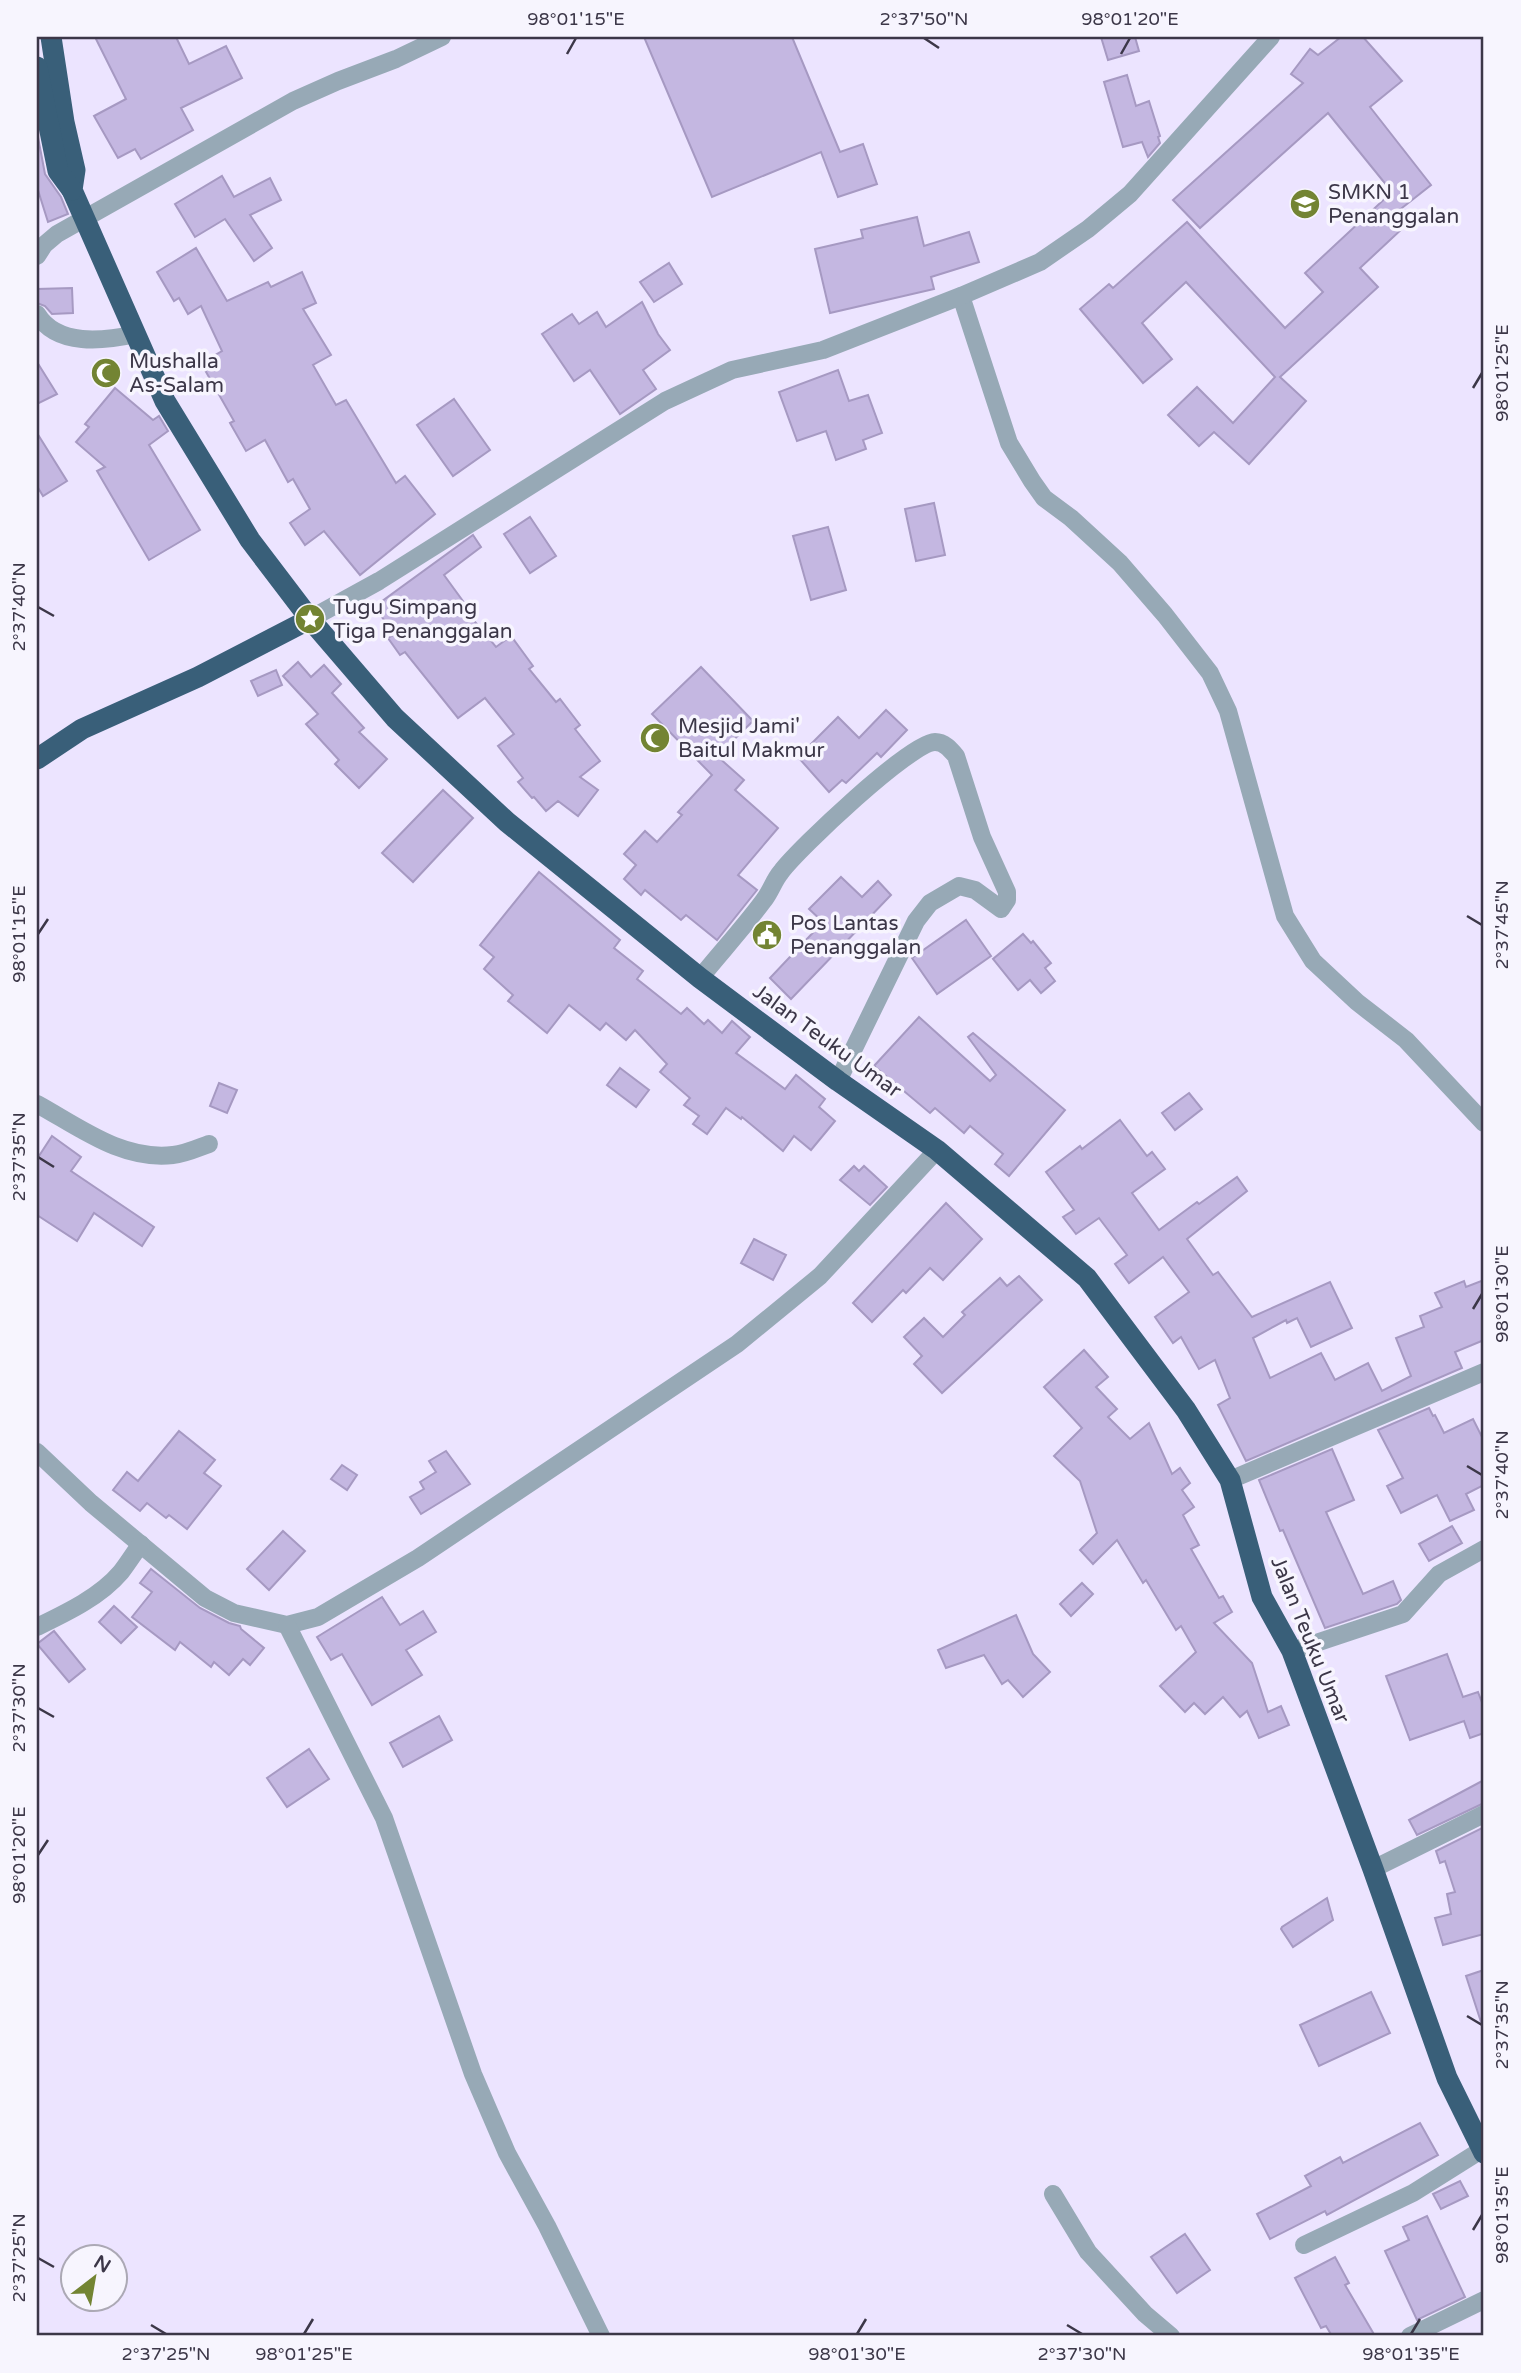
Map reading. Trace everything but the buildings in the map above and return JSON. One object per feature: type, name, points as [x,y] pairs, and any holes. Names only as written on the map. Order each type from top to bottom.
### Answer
[{"type":"highway","name":"Jalan Teuku Umar","points":[[51,37],[64,122],[75,170],[72,190],[165,401],[250,540],[310,619],[395,718],[507,822],[700,978],[838,1081],[937,1150],[1087,1278],[1186,1410],[1230,1480],[1262,1597],[1292,1651],[1447,2078],[1483,2151]]},
{"type":"highway","points":[[37,67],[58,171],[72,190]]},
{"type":"highway","points":[[37,759],[82,729],[198,677],[310,619]]},
{"type":"street","points":[[37,256],[58,234],[293,101],[442,37]]},
{"type":"street","points":[[310,619],[379,581],[665,401],[732,370],[823,350],[961,296],[1040,261],[1088,229],[1130,194],[1271,37]]},
{"type":"street","points":[[961,296],[1009,443],[1032,481],[1044,498],[1120,563],[1210,673],[1228,711],[1285,916],[1313,961],[1357,1002],[1415,1049],[1484,1122]]},
{"type":"street","points":[[37,314],[40,320],[60,333],[85,340],[108,340],[136,334]]},
{"type":"street","points":[[700,978],[766,898],[780,873],[815,837],[910,754],[932,741],[941,742],[948,747],[956,756],[982,837],[1007,892],[1007,900],[1001,909],[975,890],[959,886],[930,903],[903,943],[838,1081]]},
{"type":"street","points":[[37,1104],[105,1143],[126,1151],[174,1155],[209,1143]]},
{"type":"street","points":[[37,1452],[91,1503],[205,1598],[233,1613],[287,1625],[318,1618],[406,1565],[737,1344],[820,1276],[937,1150]]},
{"type":"street","points":[[1230,1480],[1484,1372]]},
{"type":"street","points":[[37,1627],[98,1592],[120,1573],[141,1544]]},
{"type":"street","points":[[1292,1651],[1403,1614],[1439,1574],[1484,1549]]},
{"type":"street","points":[[287,1625],[384,1818],[473,2074],[507,2153],[547,2226],[601,2336]]},
{"type":"street","points":[[1373,1869],[1484,1814]]},
{"type":"street","points":[[1304,2245],[1413,2193],[1483,2151]]},
{"type":"street","points":[[1053,2194],[1088,2252],[1145,2314],[1171,2336]]},
{"type":"street","points":[[1410,2336],[1484,2300]]},
{"type":"place","name":"SMKN 1 Penanggalan","points":[[1305,204]]},
{"type":"place","name":"Mushalla As-Salam","points":[[106,373]]},
{"type":"place","name":"Tugu Simpang Tiga Penanggalan","points":[[310,619]]},
{"type":"place","name":"Mesjid Jami' Baitul Makmur","points":[[655,738]]},
{"type":"place","name":"Pos Lantas Penanggalan","points":[[767,935]]}]
